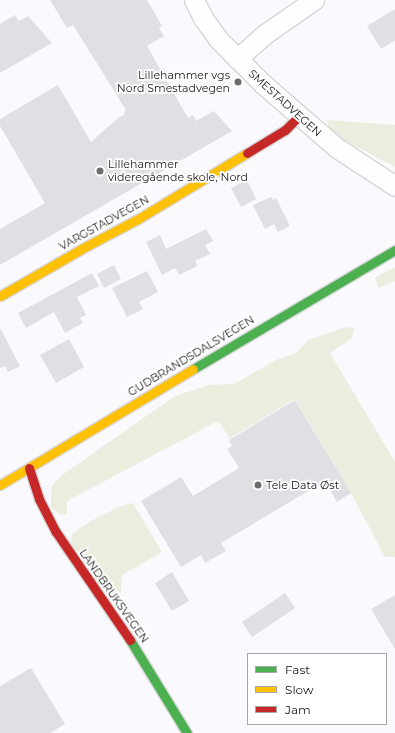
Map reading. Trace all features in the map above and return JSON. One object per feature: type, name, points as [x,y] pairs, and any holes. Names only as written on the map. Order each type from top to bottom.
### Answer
[{"type":"street","name":"SMESTADVEGEN","points":[[194,0],[211,28],[237,59],[299,116],[337,148],[395,186]]},
{"type":"street","points":[[237,59],[265,34],[314,0]]},
{"type":"street","name":"VARGSTADVEGEN","points":[[0,296],[83,248],[138,219],[285,130],[299,116]]},
{"type":"street","name":"GUDBRANDSDALSVEGEN","points":[[0,485],[286,313],[395,250]]},
{"type":"street","name":"LANDBRUKSVEGEN","points":[[28,468],[39,499],[56,532],[141,656],[187,733]]},
{"type":"shaded area","points":[[327,120],[395,125],[395,167],[330,133]]},
{"type":"shaded area","points":[[395,267],[395,281],[379,288],[375,278]]},
{"type":"shaded area","points":[[354,327],[352,338],[330,353],[395,462],[395,557],[385,557],[351,493],[295,399],[230,438],[218,421],[67,501],[67,515],[59,514],[51,507],[52,485],[62,475],[175,396],[209,385],[234,384],[276,360],[296,353],[308,340],[343,328]]},
{"type":"shaded area","points":[[133,503],[162,552],[122,575],[120,602],[109,602],[71,542],[72,534],[91,521],[121,506]]},
{"type":"building","points":[[50,0],[147,0],[162,26],[159,28],[164,36],[147,46],[188,118],[193,115],[196,121],[214,111],[232,131],[0,265],[0,229],[45,203],[0,126],[0,119],[58,85],[91,142],[118,118],[125,114],[124,112],[126,110],[73,25],[67,28]]},
{"type":"building","points":[[395,9],[395,40],[381,49],[367,26]]},
{"type":"building","points":[[15,15],[19,21],[28,16],[52,43],[0,73],[0,24]]},
{"type":"building","points":[[247,180],[256,199],[241,207],[231,188]]},
{"type":"building","points":[[271,197],[273,200],[276,198],[290,226],[278,232],[274,224],[265,229],[253,205]]},
{"type":"building","points":[[206,229],[213,241],[205,245],[210,254],[195,261],[197,266],[179,275],[175,268],[162,275],[146,242],[160,235],[166,249]]},
{"type":"building","points":[[114,265],[121,279],[104,288],[97,274]]},
{"type":"building","points":[[147,271],[158,292],[139,302],[143,309],[127,317],[112,288]]},
{"type":"building","points":[[92,273],[99,286],[77,297],[86,315],[80,318],[83,323],[65,333],[54,312],[26,328],[18,313]]},
{"type":"building","points":[[0,328],[20,366],[8,372],[5,366],[0,368]]},
{"type":"building","points":[[69,339],[84,367],[56,383],[40,355]]},
{"type":"building","points":[[295,400],[351,493],[337,502],[325,481],[221,543],[226,551],[205,563],[201,555],[181,567],[141,501],[181,477],[193,496],[239,468],[227,449],[232,446],[229,440]]},
{"type":"building","points":[[172,572],[189,601],[172,611],[155,583]]},
{"type":"building","points":[[285,593],[295,608],[252,637],[242,622]]},
{"type":"building","points":[[395,595],[395,649],[371,609]]},
{"type":"building","points":[[31,668],[65,724],[50,733],[0,733],[0,686]]},
{"type":"traffic: fast","points":[[193,369],[395,250]]},
{"type":"traffic: fast","points":[[130,640],[187,733]]},
{"type":"traffic: slow","points":[[0,296],[83,248],[138,219],[247,153]]},
{"type":"traffic: slow","points":[[0,485],[193,369]]},
{"type":"traffic: jam","points":[[247,153],[285,130],[299,116]]},
{"type":"traffic: jam","points":[[29,468],[39,499],[56,532],[130,640]]},
{"type":"place","name":"Lillehammer vgs Nord Smestadvegen","points":[[238,82]]},
{"type":"place","name":"Lillehammer videregående skole, Nord","points":[[100,171]]},
{"type":"place","name":"Tele Data Øst","points":[[258,485]]}]
